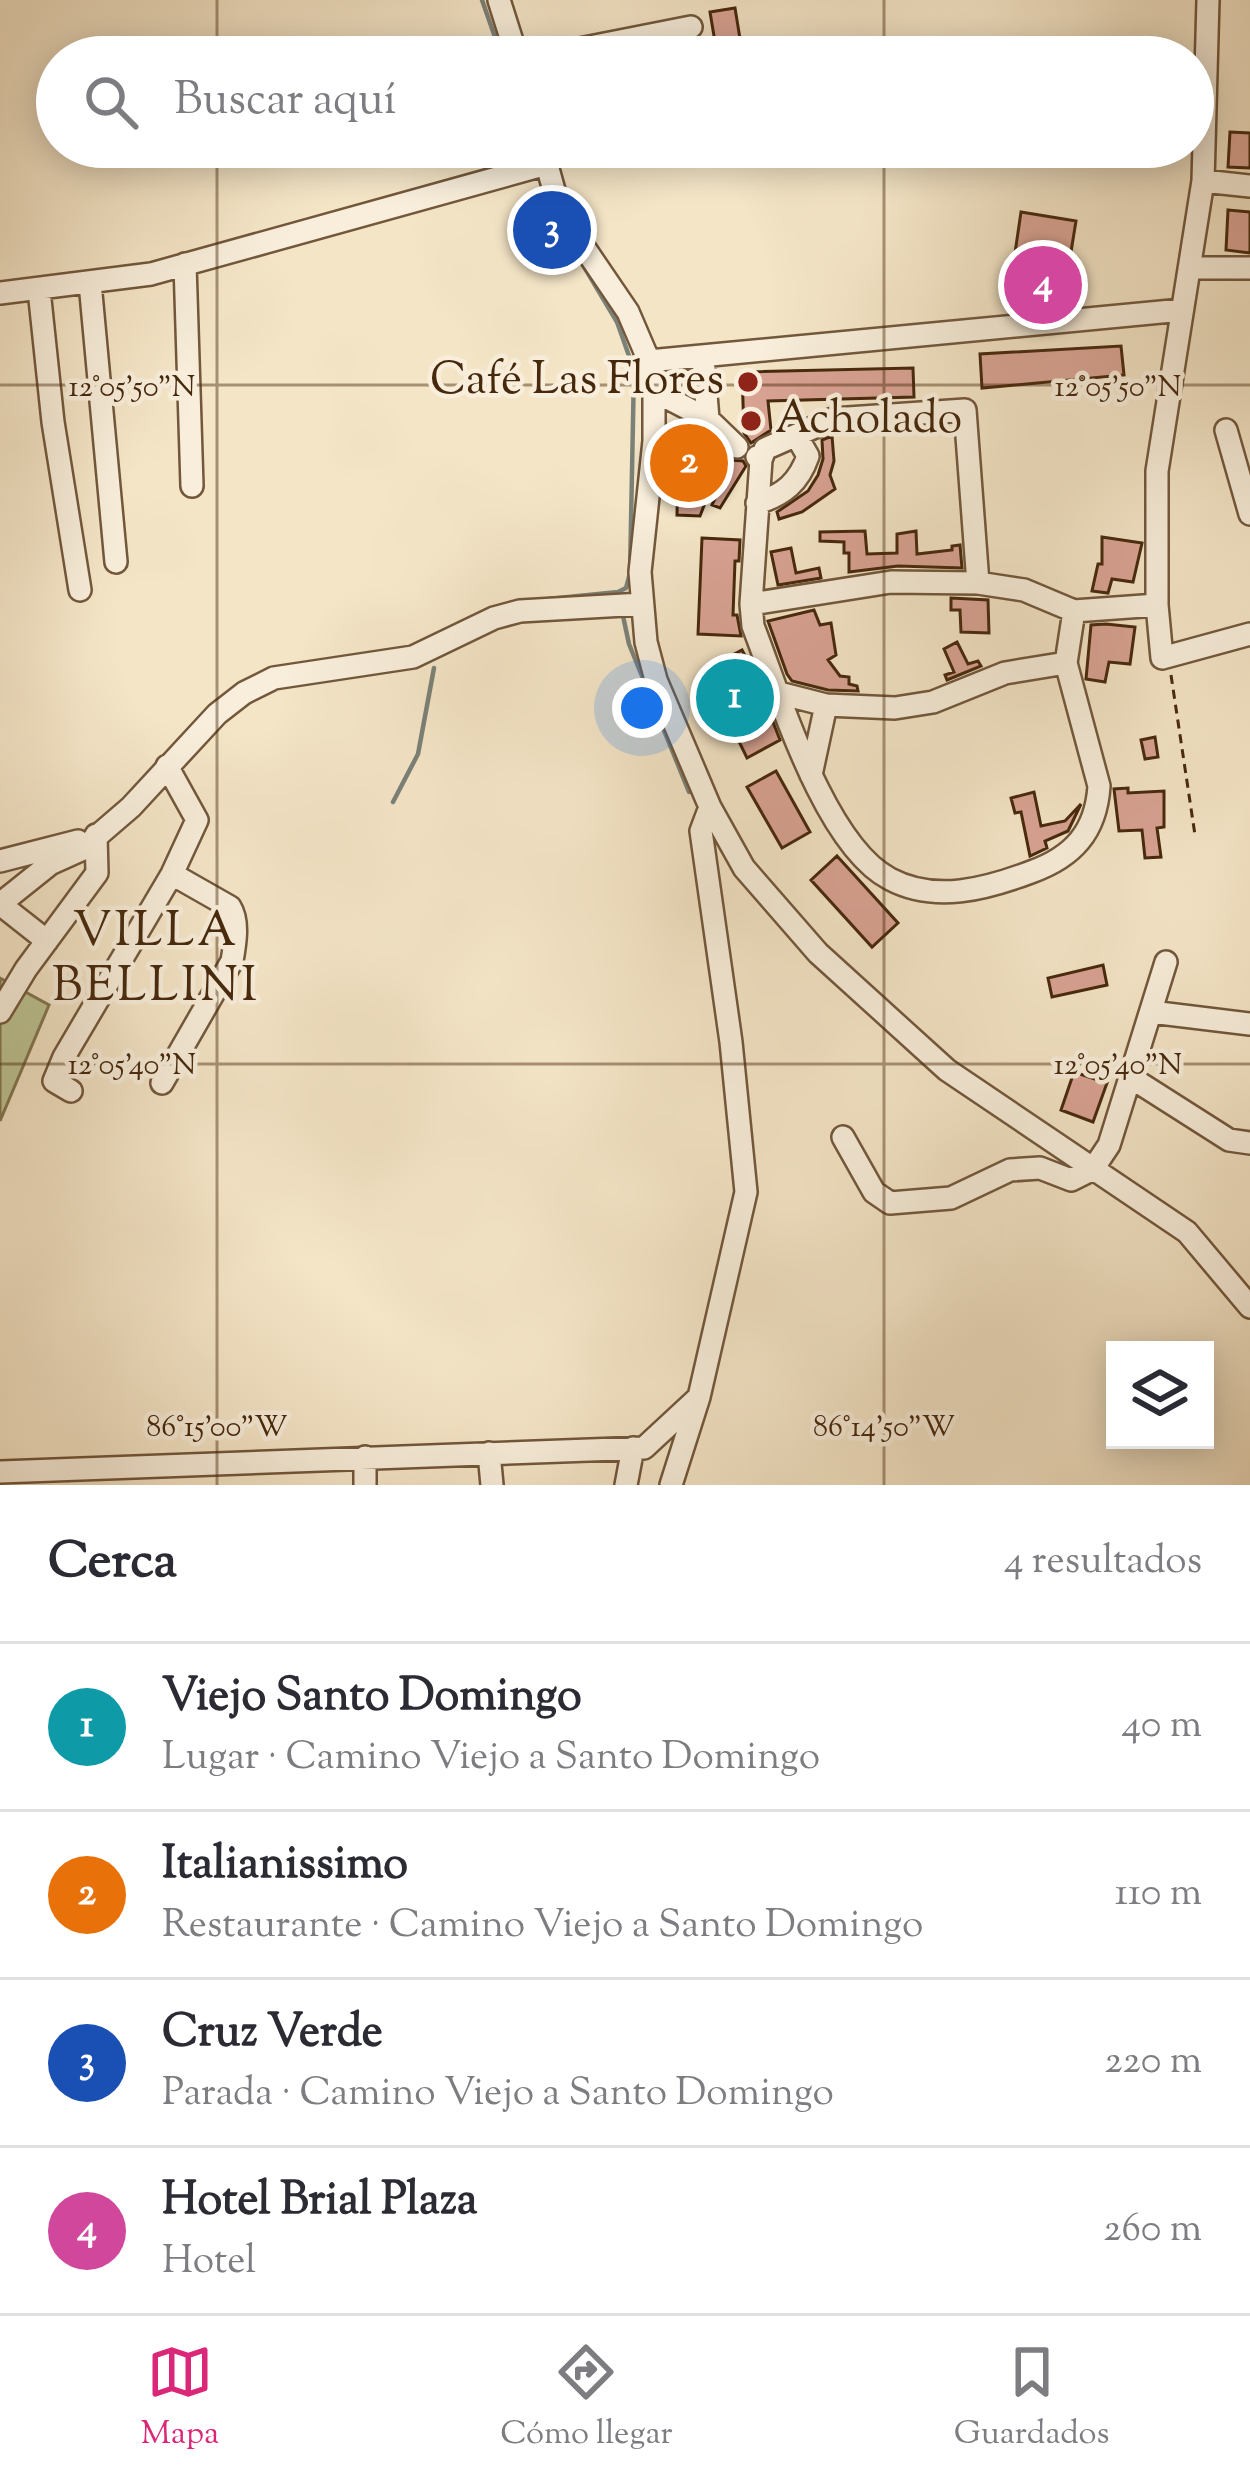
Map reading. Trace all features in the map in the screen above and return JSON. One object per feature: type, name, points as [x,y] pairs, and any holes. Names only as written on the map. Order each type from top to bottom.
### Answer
[{"type":"street","points":[[499,0],[510,36]]},
{"type":"street","points":[[1207,36],[1208,0]]},
{"type":"street","points":[[641,36],[692,27]]},
{"type":"street","points":[[0,293],[90,283],[185,264],[504,168]]},
{"type":"street","points":[[547,168],[560,212],[628,312],[650,361],[655,391],[641,604],[656,680],[710,806],[744,868],[818,953],[947,1070],[1187,1232],[1250,1307]]},
{"type":"street","points":[[1203,168],[1192,268],[1157,471],[1162,658],[1250,634]]},
{"type":"street","points":[[1203,182],[1250,186]]},
{"type":"street","points":[[185,264],[192,486]]},
{"type":"street","points":[[1192,268],[1250,268]]},
{"type":"street","points":[[90,283],[116,562]]},
{"type":"street","points":[[39,290],[52,422],[80,590]]},
{"type":"street","points":[[650,361],[1182,310]]},
{"type":"street","points":[[703,357],[708,419]]},
{"type":"street","points":[[655,391],[708,419],[752,454],[757,503],[753,626],[810,779],[861,855],[889,879],[963,893],[1061,861],[1076,847],[1098,807],[1099,786],[1066,663],[1074,611]]},
{"type":"street","points":[[752,454],[832,419],[965,410],[978,583]]},
{"type":"street","points":[[1226,430],[1250,514]]},
{"type":"street","points":[[757,503],[788,490],[802,472],[808,456],[797,436]]},
{"type":"street","points":[[751,604],[891,582],[978,583],[1024,590],[1074,611],[1157,605]]},
{"type":"street","points":[[46,941],[3,893],[81,850],[130,807],[217,713],[244,693],[274,678],[413,657],[494,618],[520,611],[641,604]]},
{"type":"street","points":[[779,693],[826,705],[895,708],[933,702],[1005,674],[1066,663]]},
{"type":"street","points":[[810,779],[826,705]]},
{"type":"street","points":[[71,1090],[54,1081],[64,1057],[172,874],[197,820],[167,766]]},
{"type":"street","points":[[671,1485],[699,1397],[746,1192],[731,1042],[701,831],[710,806]]},
{"type":"street","points":[[0,861],[96,836]]},
{"type":"street","points":[[0,1012],[97,873],[96,836]]},
{"type":"street","points":[[162,1083],[232,961],[235,944],[235,914],[230,907],[172,874]]},
{"type":"street","points":[[843,1137],[874,1192],[890,1203],[951,1198],[1010,1170],[1040,1168],[1071,1180],[1093,1168],[1109,1145],[1166,962]]},
{"type":"street","points":[[1151,1012],[1250,1024]]},
{"type":"street","points":[[1130,1077],[1229,1140],[1250,1143]]},
{"type":"street","points":[[0,1472],[31,1478],[217,1473],[365,1457],[633,1448],[652,1444],[699,1397]]},
{"type":"street","points":[[626,1485],[633,1448]]},
{"type":"street","points":[[489,1454],[491,1485]]},
{"type":"street","points":[[365,1457],[365,1485]]},
{"type":"path","points":[[1162,658],[1172,677],[1195,836]]},
{"type":"green space","points":[[0,978],[49,1005],[0,1121]]},
{"type":"building","points":[[735,8],[740,36],[714,36],[710,12]]},
{"type":"building","points":[[1230,132],[1250,133],[1250,168],[1228,167]]},
{"type":"building","points":[[1228,210],[1250,212],[1250,253],[1226,250]]},
{"type":"building","points":[[1021,212],[1076,221],[1064,295],[1046,292],[1044,308],[1026,306],[1028,290],[1010,287]]},
{"type":"building","points":[[1121,346],[1124,375],[982,388],[980,354]]},
{"type":"building","points":[[913,368],[914,397],[768,401],[771,430],[751,443],[744,433],[742,372]]},
{"type":"building","points":[[832,436],[830,475],[835,489],[802,512],[779,519],[777,512],[808,491],[823,459],[822,440]]},
{"type":"building","points":[[688,456],[725,475],[731,460],[746,466],[720,508],[712,505],[717,494],[710,490],[700,516],[677,515],[678,467]]},
{"type":"building","points":[[865,531],[867,554],[897,553],[897,534],[916,531],[917,554],[960,545],[962,568],[898,566],[849,572],[844,542],[820,541],[820,532]]},
{"type":"building","points":[[1102,537],[1142,543],[1133,582],[1112,579],[1108,593],[1092,591],[1098,564],[1102,564]]},
{"type":"building","points":[[702,538],[740,540],[733,615],[737,615],[741,636],[698,634]]},
{"type":"building","points":[[791,548],[796,573],[819,568],[821,578],[778,585],[771,552]]},
{"type":"building","points":[[951,598],[988,600],[989,633],[961,632],[960,610],[951,610]]},
{"type":"building","points":[[814,610],[820,625],[831,623],[836,655],[828,660],[858,691],[828,690],[792,681],[787,674],[768,621]]},
{"type":"building","points":[[1091,625],[1135,627],[1130,664],[1109,662],[1105,682],[1086,679]]},
{"type":"building","points":[[957,642],[968,664],[978,661],[981,666],[947,680],[945,675],[954,672],[944,649]]},
{"type":"building","points":[[742,650],[755,675],[743,681],[763,721],[771,717],[780,740],[747,758],[704,670]]},
{"type":"building","points":[[1155,737],[1158,757],[1145,759],[1141,740]]},
{"type":"building","points":[[776,771],[810,832],[782,848],[747,787]]},
{"type":"building","points":[[1128,788],[1128,793],[1164,791],[1164,827],[1157,828],[1161,857],[1145,858],[1142,830],[1119,831],[1114,789]]},
{"type":"building","points":[[1034,792],[1041,826],[1065,821],[1081,804],[1068,831],[1045,841],[1047,848],[1030,856],[1021,812],[1015,813],[1011,798]]},
{"type":"building","points":[[837,856],[898,923],[872,947],[811,880]]},
{"type":"building","points":[[1103,965],[1107,985],[1052,997],[1048,978]]},
{"type":"building","points":[[1074,1072],[1107,1083],[1093,1122],[1061,1110]]},
{"type":"waterway","points":[[482,0],[495,36]]},
{"type":"waterway","points":[[548,599],[618,592],[626,588],[630,573],[634,370],[617,322],[577,255]]},
{"type":"waterway","points":[[496,608],[519,601]]},
{"type":"waterway","points":[[623,616],[629,644],[689,792]]},
{"type":"waterway","points":[[393,802],[418,754],[434,668]]},
{"type":"place","name":"Cruz Verde","points":[[552,230]]},
{"type":"place","name":"Hotel Brial Plaza","points":[[1043,285]]},
{"type":"place","name":"Café Las Flores","points":[[748,382]]},
{"type":"place","name":"Acholado","points":[[751,421]]},
{"type":"place","name":"Italianissimo","points":[[689,463]]},
{"type":"place","name":"Viejo Santo Domingo","points":[[735,698]]},
{"type":"district","name":"VILLA BELLINI","points":[[156,960]]}]
